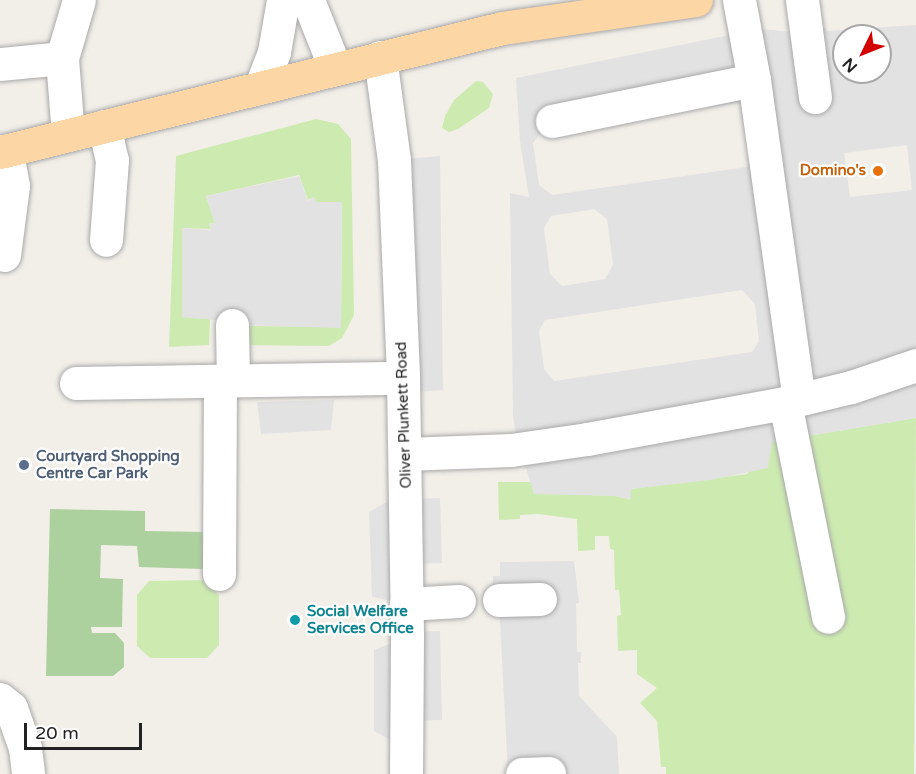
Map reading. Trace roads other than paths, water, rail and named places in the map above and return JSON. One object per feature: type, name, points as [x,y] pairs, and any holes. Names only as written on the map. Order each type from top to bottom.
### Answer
[{"type":"main road","points":[[4,151],[502,28],[696,0]]},
{"type":"street","points":[[68,135],[62,58],[79,0]]},
{"type":"street","points":[[261,86],[274,52],[283,0]]},
{"type":"street","points":[[308,0],[335,68]]},
{"type":"street","points":[[739,0],[754,80],[792,401],[828,617]]},
{"type":"street","points":[[802,0],[815,97]]},
{"type":"street","name":"Oliver Plunkett Road","points":[[380,57],[394,160],[403,378],[406,774]]},
{"type":"street","points":[[0,64],[62,58]]},
{"type":"street","points":[[552,121],[754,80]]},
{"type":"street","points":[[104,126],[112,160],[106,240]]},
{"type":"street","points":[[4,151],[13,186],[4,255]]},
{"type":"street","points":[[219,574],[227,381],[232,325]]},
{"type":"street","points":[[405,454],[511,450],[587,439],[792,401],[851,387],[916,365]]},
{"type":"street","points":[[76,383],[403,378]]},
{"type":"street","points":[[499,600],[540,599]]},
{"type":"street","points":[[406,604],[459,601]]},
{"type":"street","points":[[0,699],[11,708],[25,748],[28,774]]},
{"type":"place","name":"Domino's","points":[[878,171]]},
{"type":"place","name":"Courtyard Shopping Centre Car Park","points":[[24,465]]},
{"type":"place","name":"Social Welfare Services Office","points":[[295,620]]}]
